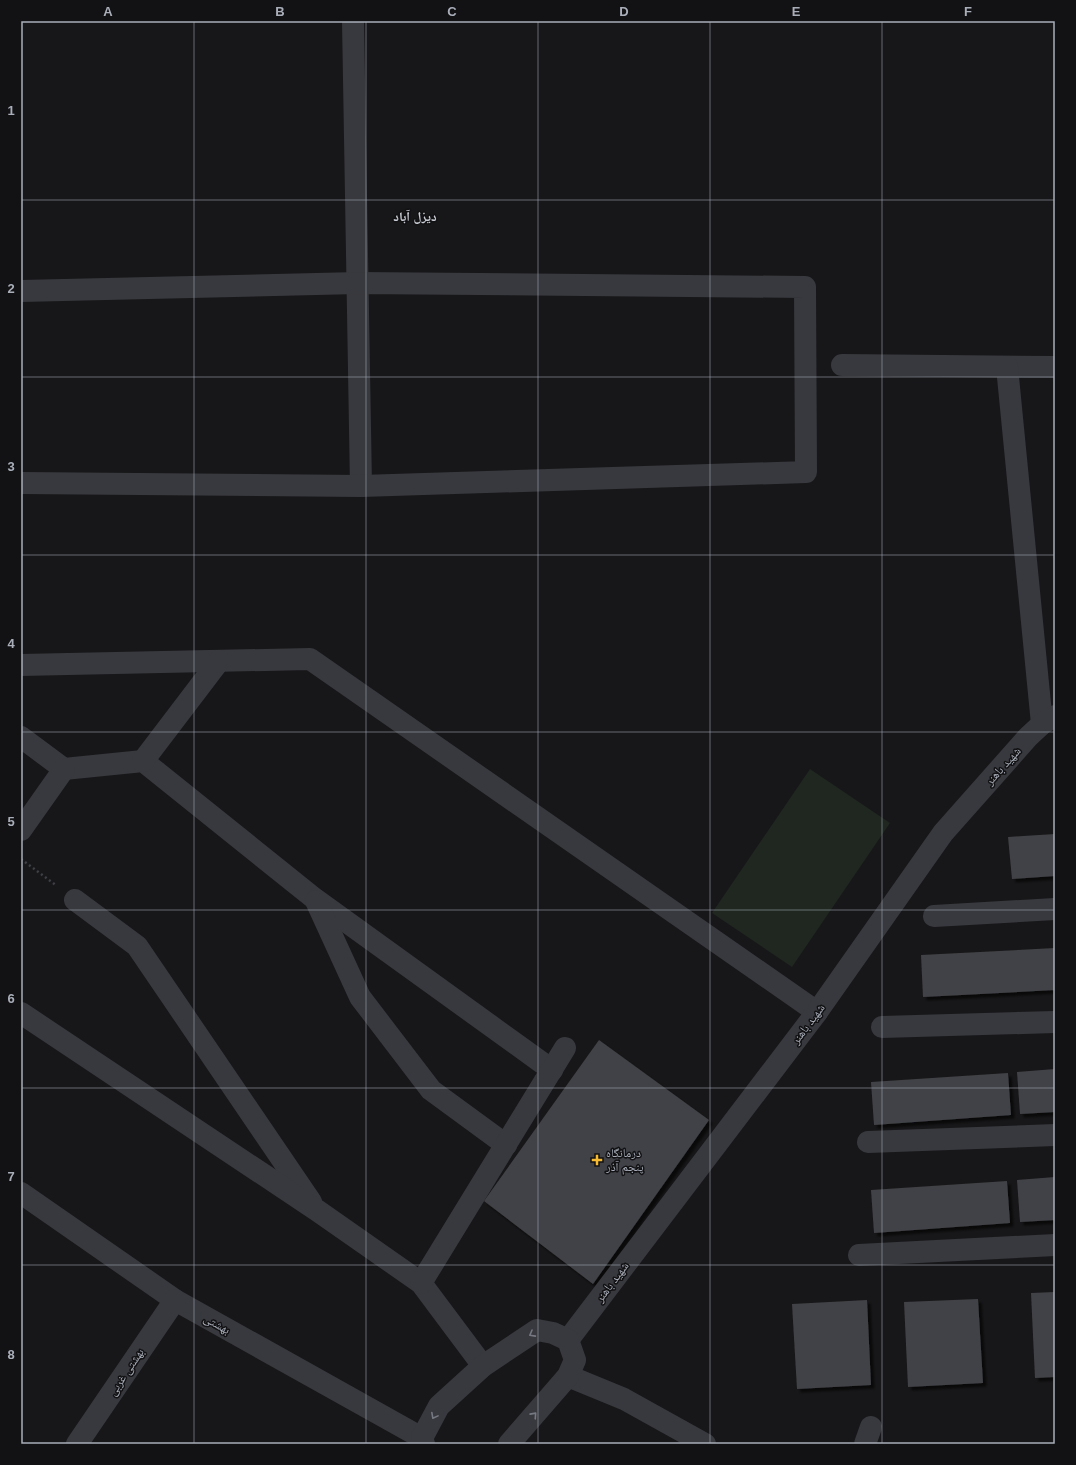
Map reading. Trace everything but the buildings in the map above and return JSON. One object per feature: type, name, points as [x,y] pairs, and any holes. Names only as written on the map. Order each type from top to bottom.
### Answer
[{"type":"street","points":[[354,21],[361,486]]},
{"type":"street","points":[[21,290],[358,283],[805,287],[806,472],[361,486],[21,483]]},
{"type":"street","points":[[842,365],[1055,367]]},
{"type":"street","points":[[1007,366],[1048,720]]},
{"type":"street","points":[[21,665],[310,660],[817,1012]]},
{"type":"street","points":[[143,761],[220,661]]},
{"type":"street","name":"شهید باهنر","points":[[568,1340],[817,1012],[943,833],[1028,737],[1048,720]]},
{"type":"street","points":[[21,737],[64,769],[143,761],[315,900],[552,1070]]},
{"type":"street","points":[[21,830],[64,769]]},
{"type":"street","points":[[75,900],[137,946],[318,1211]]},
{"type":"street","points":[[315,900],[360,997],[431,1090],[506,1145]]},
{"type":"street","points":[[934,916],[1055,909]]},
{"type":"street","points":[[21,1013],[318,1211],[421,1283],[484,1366]]},
{"type":"street","points":[[882,1027],[1055,1022]]},
{"type":"street","points":[[421,1283],[565,1048]]},
{"type":"street","points":[[868,1142],[1055,1135]]},
{"type":"street","name":"بهشتی","points":[[21,1193],[175,1300],[423,1441]]},
{"type":"street","points":[[859,1256],[1055,1246]]},
{"type":"street","name":"بهشتی غربی","points":[[77,1444],[175,1300]]},
{"type":"street","points":[[423,1441],[439,1406],[484,1366],[536,1330],[552,1333],[568,1340],[575,1360],[568,1376],[509,1444]]},
{"type":"street","points":[[568,1376],[624,1399],[705,1444]]},
{"type":"path","points":[[21,859],[75,900]]},
{"type":"shaded area","points":[[810,769],[890,823],[792,967],[712,913]]},
{"type":"place","name":"درمانگاه پنجم آذر","points":[[597,1160]]},
{"type":"district","name":"دیزل آباد","points":[[415,216]]}]
